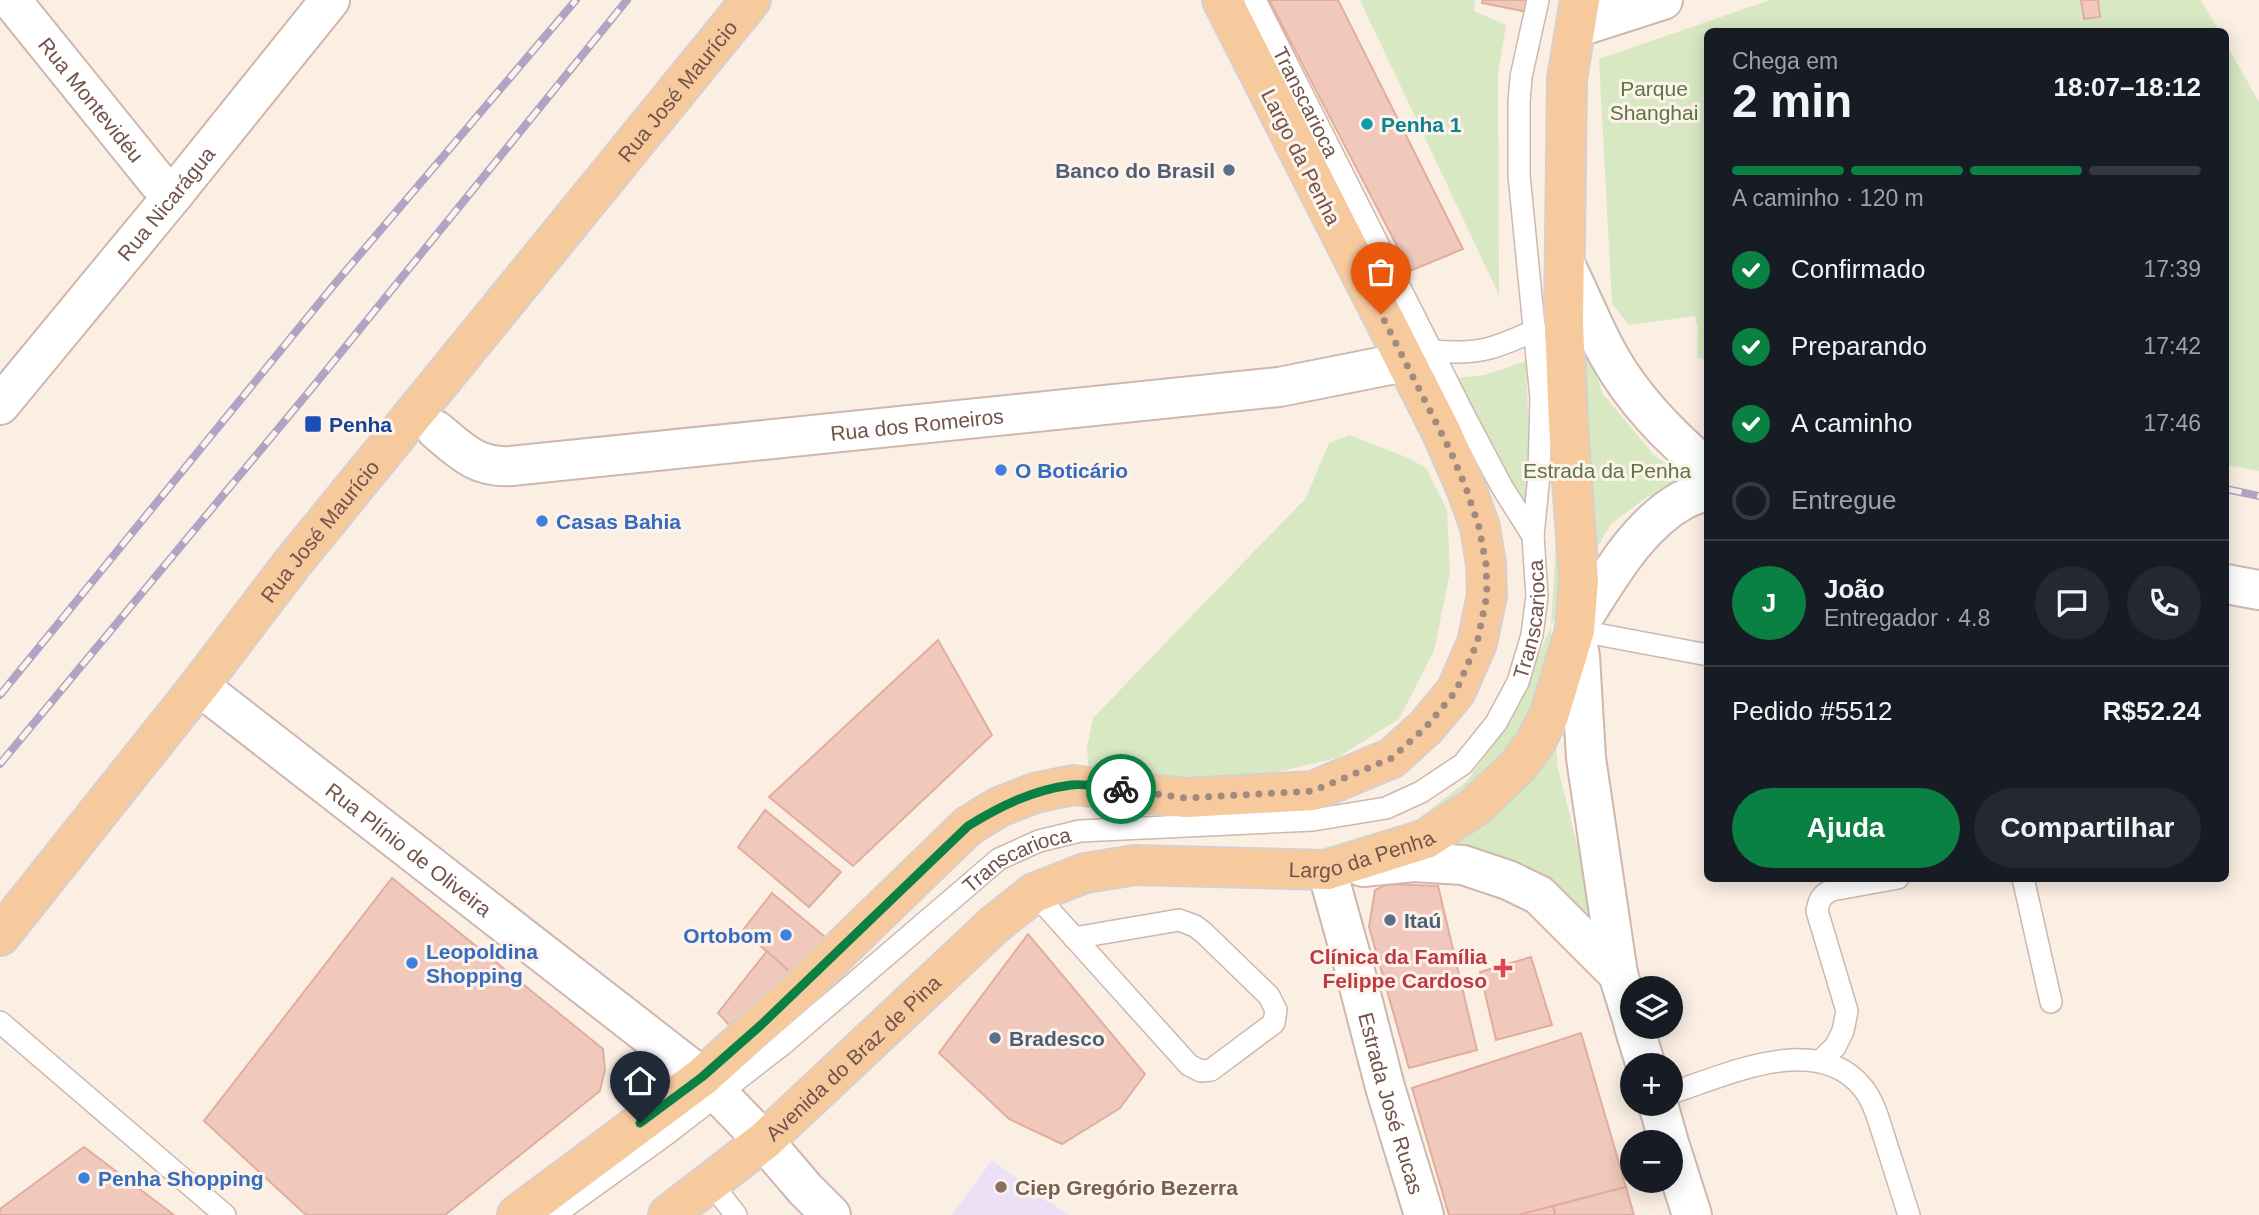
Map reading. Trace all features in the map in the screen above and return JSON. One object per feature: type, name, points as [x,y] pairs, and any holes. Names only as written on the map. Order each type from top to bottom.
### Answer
[{"type":"main road","name":"Rua José Maurício","points":[[0,936],[199,686],[291,565],[751,0]]},
{"type":"main road","name":"Largo da Penha","points":[[711,1085],[800,989],[968,826],[999,807],[1035,793],[1073,785],[1186,798],[1313,791],[1392,758],[1426,727],[1456,691],[1477,643],[1487,595],[1482,539],[1466,488],[1442,433],[1419,356],[1222,0]]},
{"type":"main road","name":"Largo da Penha","points":[[1034,893],[1085,873],[1135,865],[1326,870],[1426,839],[1475,807],[1517,767],[1535,743],[1549,716],[1575,630],[1579,580],[1567,424],[1564,323],[1567,79],[1578,14]]},
{"type":"main road","name":"Avenida do Braz de Pina","points":[[668,1215],[764,1141],[994,925],[1034,893]]},
{"type":"main road","points":[[517,1215],[711,1085]]},
{"type":"street","name":"Rua Montevidéu","points":[[11,0],[158,182],[174,194]]},
{"type":"street","name":"Rua Nicarágua","points":[[0,405],[330,0]]},
{"type":"street","points":[[1578,14],[1662,0]]},
{"type":"street","name":"Largo da Penha","points":[[1565,264],[1609,357],[1641,404],[1677,443],[1704,466]]},
{"type":"street","name":"Rua dos Romeiros","points":[[436,430],[467,456],[479,462],[488,466],[511,466],[1279,387],[1419,356]]},
{"type":"street","name":"Largo da Penha","points":[[1620,980],[1586,758],[1580,656],[1575,630],[1624,555],[1649,526],[1681,501],[1704,492]]},
{"type":"street","points":[[2229,585],[2259,590]]},
{"type":"street","name":"Rua Plínio de Oliveira","points":[[199,686],[711,1085],[831,1215]]},
{"type":"street","points":[[1326,870],[1414,862],[1463,864],[1508,880],[1539,895],[1618,974]]},
{"type":"street","name":"Estrada José Rucas","points":[[1326,870],[1385,1087],[1424,1215]]},
{"type":"street","points":[[1683,1187],[1692,1215]]},
{"type":"lane","name":"Transcarioca","points":[[1255,0],[1419,356],[1533,536]]},
{"type":"lane","name":"Transcarioca","points":[[554,1215],[711,1085],[782,1045],[999,859],[1039,841],[1080,831],[1313,820],[1386,808],[1421,792],[1463,764],[1496,723],[1518,682],[1532,635],[1537,596],[1533,536],[1542,426],[1519,175],[1518,102],[1538,0]]},
{"type":"lane","points":[[1419,356],[1479,352],[1535,330]]},
{"type":"lane","points":[[1575,630],[1704,654]]},
{"type":"lane","points":[[1821,1061],[1835,1047],[1843,1031],[1847,1011],[1817,911],[1818,902],[1824,894],[1832,890],[1876,882]]},
{"type":"lane","points":[[2024,882],[2051,1002]]},
{"type":"lane","points":[[1034,893],[1074,938],[1189,1066],[1201,1071],[1211,1070],[1274,1023],[1276,1010],[1269,996],[1195,926],[1179,920],[1074,938]]},
{"type":"lane","points":[[0,1022],[225,1215]]},
{"type":"lane","points":[[1683,1089],[1770,1061],[1821,1061],[1846,1074],[1863,1088],[1876,1114],[1909,1215]]},
{"type":"lane","points":[[711,1183],[736,1215]]},
{"type":"shaded area","name":"Ciep Gregório Bezerra","points":[[992,1160],[1068,1215],[952,1215]]},
{"type":"green space","points":[[1360,0],[1475,0],[1474,11],[1506,25],[1498,74],[1499,295]]},
{"type":"green space","name":"Parque Shanghai","points":[[1770,0],[2201,0],[2217,28],[1704,28],[1704,359],[1697,357],[1698,328],[1695,316],[1629,325],[1612,304],[1599,59]]},
{"type":"green space","points":[[2229,49],[2259,102],[2259,471],[2229,466]]},
{"type":"green space","name":"Estrada da Penha","points":[[1571,292],[1602,393],[1654,455],[1692,482],[1647,497],[1611,524],[1551,626]]},
{"type":"green space","points":[[1526,361],[1533,536],[1458,378],[1485,375]]},
{"type":"green space","points":[[1349,435],[1406,457],[1426,468],[1447,510],[1450,572],[1434,651],[1399,719],[1337,758],[1261,776],[1186,786],[1089,776],[1087,747],[1093,718],[1306,498],[1329,443]]},
{"type":"green space","points":[[1551,626],[1557,764],[1602,944],[1455,870],[1320,849],[1415,821],[1466,782],[1512,720]]},
{"type":"building","name":"Penha 1","points":[[1269,0],[1338,0],[1463,249],[1410,271]]},
{"type":"building","points":[[1483,0],[1535,0],[1533,13],[1482,3]]},
{"type":"building","points":[[2081,0],[2098,0],[2100,17],[2084,19]]},
{"type":"building","points":[[938,640],[992,735],[853,866],[769,797]]},
{"type":"building","points":[[765,810],[841,872],[809,907],[738,847]]},
{"type":"building","name":"Leopoldina Shopping","points":[[392,878],[603,1049],[605,1070],[600,1091],[445,1215],[306,1215],[204,1121]]},
{"type":"building","points":[[1388,884],[1438,886],[1477,1050],[1409,1068],[1369,927],[1375,890]]},
{"type":"building","name":"Ortobom","points":[[772,893],[830,941],[790,973],[743,930]]},
{"type":"building","points":[[1028,934],[1145,1074],[1120,1108],[1062,1144],[1009,1119],[939,1053]]},
{"type":"building","points":[[767,951],[793,975],[732,1028],[718,1013]]},
{"type":"building","points":[[1531,957],[1552,1025],[1496,1040],[1480,972]]},
{"type":"building","points":[[1581,1033],[1620,1166],[1620,1189],[1518,1215],[1449,1215],[1412,1088]]},
{"type":"building","name":"Penha Shopping","points":[[84,1147],[174,1215],[0,1215],[0,1209]]},
{"type":"building","points":[[1620,1189],[1620,1193],[1628,1193],[1634,1215],[1555,1215],[1553,1206]]},
{"type":"building","points":[[1553,1206],[1555,1215],[1518,1215]]},
{"type":"railway","points":[[0,695],[333,286],[576,0]]},
{"type":"railway","points":[[0,764],[312,388],[627,0]]},
{"type":"railway","points":[[2229,490],[2259,496]]},
{"type":"way so far","points":[[1121,789],[1186,798],[1313,791],[1392,758],[1426,727],[1456,691],[1477,643],[1487,595],[1486,564],[1479,527],[1450,450],[1381,314]]},
{"type":"place","name":"Penha 1","points":[[1367,124]]},
{"type":"place","name":"Banco do Brasil","points":[[1229,170]]},
{"type":"place","name":"Penha","points":[[313,424]]},
{"type":"place","name":"O Boticário","points":[[1001,470]]},
{"type":"place","name":"Casas Bahia","points":[[542,521]]},
{"type":"place","name":"Itaú","points":[[1390,920]]},
{"type":"place","name":"Ortobom","points":[[786,935]]},
{"type":"place","name":"Leopoldina Shopping","points":[[412,963]]},
{"type":"place","name":"Clínica da Família Felippe Cardoso","points":[[1503,968]]},
{"type":"place","name":"Bradesco","points":[[995,1038]]},
{"type":"place","name":"Penha Shopping","points":[[84,1178]]},
{"type":"place","name":"Ciep Gregório Bezerra","points":[[1001,1187]]},
{"type":"route","points":[[640,1123],[702,1077],[761,1025],[968,826],[999,807],[1035,793],[1073,785],[1121,789]]}]
